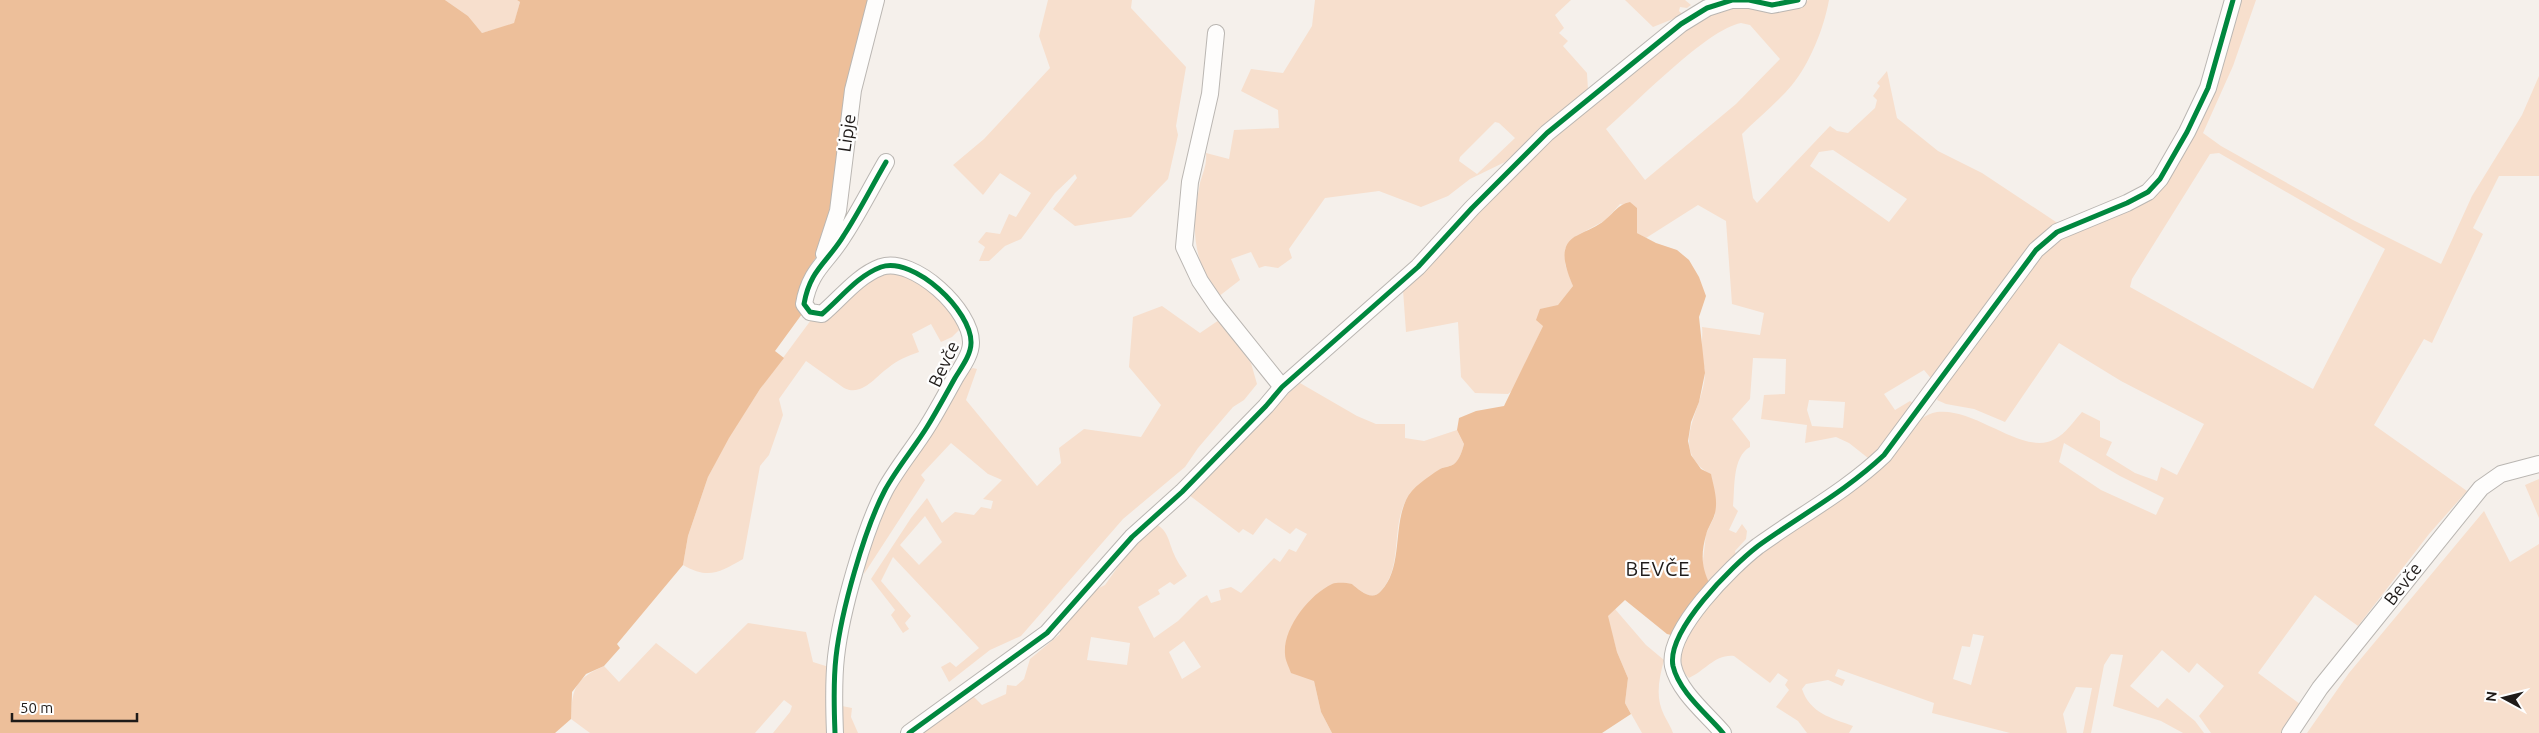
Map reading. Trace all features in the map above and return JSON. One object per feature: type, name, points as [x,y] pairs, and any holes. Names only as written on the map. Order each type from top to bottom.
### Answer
[{"type":"street","name":"Lipje","points":[[819,265],[838,211],[853,90],[876,0]]},
{"type":"street","points":[[909,733],[1047,633],[1132,537],[1182,492],[1266,406],[1282,387],[1418,268],[1472,208],[1547,133],[1681,24],[1707,8],[1732,0],[1749,0],[1772,5],[1798,0]]},
{"type":"street","points":[[1722,733],[1680,682],[1673,666],[1673,653],[1677,638],[1706,596],[1757,547],[1828,501],[1863,475],[1884,455],[2036,250],[2057,232],[2128,203],[2148,192],[2160,179],[2187,132],[2208,88],[2233,0]]},
{"type":"street","points":[[1216,33],[1210,94],[1190,182],[1184,247],[1200,281],[1217,306],[1282,387]]},
{"type":"street","name":"Bevče","points":[[835,733],[834,684],[836,655],[849,598],[867,535],[885,490],[928,425],[967,357],[971,344],[967,325],[959,309],[921,276],[903,268],[883,266],[870,272],[847,290],[822,314],[810,312],[804,304],[807,289],[819,265],[844,237],[886,162]]},
{"type":"street","name":"Bevče","points":[[2290,733],[2320,688],[2481,488],[2500,474],[2539,464]]},
{"type":"shaded area","points":[[0,0],[445,0],[468,16],[482,33],[514,23],[520,2],[517,0],[873,0],[821,250],[808,269],[801,287],[802,314],[775,351],[784,358],[760,389],[729,438],[708,477],[688,536],[683,565],[617,644],[620,648],[604,666],[586,674],[572,692],[571,719],[555,733],[0,733]]},
{"type":"shaded area","points":[[445,0],[517,0],[520,2],[514,24],[482,33],[468,16]]},
{"type":"shaded area","points":[[1048,0],[1132,0],[1131,8],[1186,67],[1176,126],[1178,135],[1168,179],[1131,217],[1075,226],[1053,209],[1077,178],[1075,174],[1055,193],[1021,239],[1005,246],[989,261],[979,261],[985,247],[978,242],[986,232],[1000,234],[1009,214],[1016,217],[1031,193],[1000,173],[983,195],[953,165],[984,139],[1050,68],[1039,36]]},
{"type":"shaded area","points":[[1315,0],[1571,0],[1555,15],[1564,28],[1559,33],[1568,41],[1563,46],[1587,73],[1588,90],[1505,162],[1470,179],[1448,196],[1421,207],[1379,191],[1325,198],[1289,249],[1292,258],[1278,268],[1265,266],[1259,268],[1251,252],[1231,259],[1240,280],[1218,297],[1203,268],[1196,242],[1195,215],[1206,153],[1229,159],[1234,130],[1279,128],[1278,110],[1241,91],[1251,69],[1283,73],[1312,26]],"holes":[[[1495,122],[1499,123],[1515,138],[1477,174],[1459,161],[1460,157]]]},
{"type":"shaded area","points":[[1625,0],[1685,0],[1691,5],[1687,8],[1680,7],[1679,11],[1683,15],[1653,27]]},
{"type":"shaded area","points":[[1809,0],[1829,0],[1824,22],[1815,45],[1799,76],[1780,98],[1742,134],[1753,198],[1757,203],[1830,126],[1837,131],[1848,133],[1875,108],[1877,100],[1873,96],[1880,86],[1877,83],[1887,71],[1897,118],[1938,151],[1982,173],[2059,224],[1934,382],[1924,370],[1884,394],[1895,410],[1910,401],[1917,406],[1887,442],[1868,458],[1849,443],[1836,437],[1805,443],[1807,425],[1761,419],[1764,395],[1785,394],[1786,359],[1753,358],[1750,399],[1732,419],[1750,442],[1750,447],[1744,452],[1737,465],[1733,506],[1738,511],[1729,530],[1736,533],[1742,524],[1747,531],[1746,539],[1735,551],[1736,556],[1710,584],[1702,569],[1706,534],[1715,515],[1711,475],[1698,464],[1691,453],[1689,441],[1705,373],[1702,357],[1702,327],[1760,335],[1764,313],[1732,304],[1726,221],[1698,205],[1646,238],[1637,233],[1637,208],[1620,204],[1606,220],[1576,236],[1565,249],[1565,264],[1573,286],[1543,326],[1513,390],[1508,394],[1475,393],[1461,377],[1458,322],[1406,332],[1403,290],[1495,186],[1692,25],[1712,15],[1736,8],[1775,10]],"holes":[[[1741,23],[1750,25],[1780,59],[1736,104],[1645,180],[1606,129],[1691,53],[1727,28]],[[1833,150],[1907,199],[1889,222],[1810,166],[1819,152]],[[1809,400],[1845,402],[1843,428],[1812,426],[1807,410]]]},
{"type":"shaded area","points":[[2240,0],[2256,0],[2233,66],[2203,133],[2221,146],[2353,220],[2441,264],[2472,196],[2522,115],[2539,76],[2539,176],[2499,176],[2473,228],[2483,234],[2432,343],[2424,339],[2374,425],[2467,491],[2429,534],[2358,626],[2315,595],[2258,673],[2300,704],[2282,733],[2211,733],[2199,716],[2224,686],[2197,663],[2189,673],[2162,650],[2130,686],[2158,708],[2167,698],[2195,721],[2204,733],[2183,733],[2161,721],[2113,706],[2123,655],[2111,654],[2104,665],[2091,733],[2083,733],[2092,688],[2076,687],[2063,714],[2067,733],[2010,733],[1932,713],[1934,703],[1838,669],[1835,676],[1845,680],[1842,686],[1828,680],[1806,684],[1802,689],[1810,704],[1822,714],[1853,726],[1849,733],[1807,733],[1798,721],[1776,707],[1789,690],[1785,685],[1788,680],[1778,673],[1770,683],[1734,656],[1727,656],[1716,660],[1689,678],[1685,674],[1681,660],[1681,652],[1685,642],[1715,598],[1740,569],[1773,539],[1849,490],[1877,468],[1912,427],[1928,415],[1937,412],[1952,412],[2014,437],[2029,442],[2043,443],[2059,437],[2082,412],[2100,421],[2100,437],[2112,442],[2106,455],[2135,473],[2157,481],[2161,467],[2177,475],[2204,424],[2121,381],[2059,343],[2005,422],[1974,409],[1946,404],[1937,400],[1940,391],[2046,249],[2064,233],[2137,206],[2216,83],[2225,59]],"holes":[[[2219,153],[2385,249],[2313,389],[2130,287],[2132,279],[2210,154]],[[2064,443],[2120,476],[2164,498],[2156,515],[2101,490],[2059,462]],[[1973,634],[1984,636],[1971,685],[1953,679],[1962,646],[1970,647]]]},
{"type":"shaded area","points":[[1630,202],[1637,208],[1637,233],[1656,243],[1677,250],[1689,260],[1699,277],[1706,296],[1699,317],[1705,373],[1699,402],[1691,422],[1688,441],[1691,455],[1701,469],[1711,474],[1715,494],[1715,513],[1703,548],[1703,566],[1710,584],[1675,636],[1667,634],[1625,600],[1608,616],[1617,652],[1628,678],[1625,703],[1631,714],[1602,733],[1332,733],[1321,712],[1314,681],[1291,673],[1286,661],[1286,644],[1293,623],[1306,604],[1323,589],[1332,584],[1352,584],[1362,592],[1370,595],[1381,591],[1388,582],[1392,571],[1402,511],[1409,495],[1416,487],[1440,469],[1452,465],[1458,460],[1464,444],[1457,430],[1459,418],[1476,411],[1504,406],[1543,326],[1536,320],[1540,309],[1558,305],[1573,286],[1566,265],[1565,251],[1567,245],[1571,239],[1599,225],[1619,207]]},
{"type":"shaded area","points":[[903,272],[940,297],[962,327],[952,337],[941,342],[931,324],[912,334],[919,352],[895,363],[868,385],[857,390],[844,388],[806,361],[779,399],[783,415],[769,455],[760,466],[743,559],[721,571],[707,573],[692,570],[683,565],[688,536],[708,477],[728,438],[760,389],[811,320],[874,274]]},
{"type":"shaded area","points":[[1162,306],[1200,333],[1219,320],[1251,363],[1257,384],[1244,400],[1233,407],[1198,448],[1185,467],[1123,519],[1021,636],[990,650],[949,682],[941,667],[950,662],[956,667],[979,648],[893,557],[881,581],[911,616],[905,623],[909,629],[903,633],[891,615],[895,610],[871,579],[911,518],[927,498],[942,523],[955,512],[974,515],[981,507],[991,509],[993,501],[983,499],[1002,480],[988,474],[951,443],[921,475],[925,480],[864,574],[869,549],[890,497],[966,371],[973,368],[977,369],[966,400],[1037,486],[1061,463],[1059,448],[1084,429],[1141,437],[1161,405],[1129,367],[1133,317]],"holes":[[[925,516],[942,542],[919,565],[900,545]]]},
{"type":"shaded area","points":[[1300,383],[1357,416],[1376,424],[1405,424],[1405,438],[1424,441],[1457,430],[1464,444],[1462,452],[1454,464],[1440,469],[1406,500],[1399,523],[1392,571],[1381,591],[1370,595],[1362,592],[1352,584],[1314,681],[1321,712],[1332,733],[923,733],[972,695],[982,705],[1006,694],[1007,685],[1016,686],[1024,679],[1030,659],[1060,634],[1060,629],[1097,589],[1105,585],[1129,551],[1155,524],[1163,529],[1168,537],[1175,557],[1187,576],[1174,585],[1170,582],[1158,590],[1160,594],[1138,607],[1154,638],[1178,621],[1200,599],[1207,595],[1211,603],[1221,600],[1219,590],[1231,587],[1241,593],[1274,558],[1280,562],[1289,549],[1296,552],[1307,534],[1296,528],[1290,534],[1266,518],[1253,535],[1243,529],[1239,533],[1189,495],[1281,400]],"holes":[[[1091,637],[1130,643],[1127,665],[1087,660]],[[1184,641],[1201,667],[1182,679],[1169,652]]]},
{"type":"shaded area","points":[[2539,479],[2539,518],[2525,485]]},
{"type":"shaded area","points":[[2484,511],[2510,562],[2539,544],[2539,733],[2307,733],[2349,673]]},
{"type":"shaded area","points":[[1615,609],[1646,645],[1664,660],[1659,681],[1659,695],[1661,708],[1673,733],[1642,733],[1625,703],[1628,678],[1617,652],[1607,616]]},
{"type":"shaded area","points":[[748,623],[806,632],[813,662],[832,668],[830,733],[773,733],[790,712],[792,706],[784,700],[755,733],[590,733],[571,719],[574,692],[581,680],[594,671],[604,666],[619,682],[656,643],[696,674]]},
{"type":"shaded area","points":[[837,705],[852,708],[851,717],[858,733],[839,733]]},
{"type":"cycle path","points":[[909,733],[1047,633],[1132,537],[1182,492],[1266,406],[1282,387],[1418,267],[1472,208],[1547,133],[1681,24],[1707,8],[1732,0],[1749,0],[1772,5],[1798,0]]},
{"type":"cycle path","points":[[1723,733],[1687,694],[1676,676],[1673,666],[1674,652],[1680,635],[1690,618],[1703,600],[1747,555],[1839,491],[1884,455],[2036,250],[2057,232],[2127,203],[2148,192],[2160,179],[2187,132],[2208,88],[2233,0]]},
{"type":"cycle path","points":[[835,733],[834,676],[836,657],[848,595],[869,527],[885,490],[922,435],[971,348],[969,330],[952,302],[924,278],[909,270],[894,266],[881,267],[864,276],[822,314],[810,312],[804,304],[815,274],[844,235],[886,162]]},
{"type":"district","name":"BEVČE","points":[[1658,569]]}]
